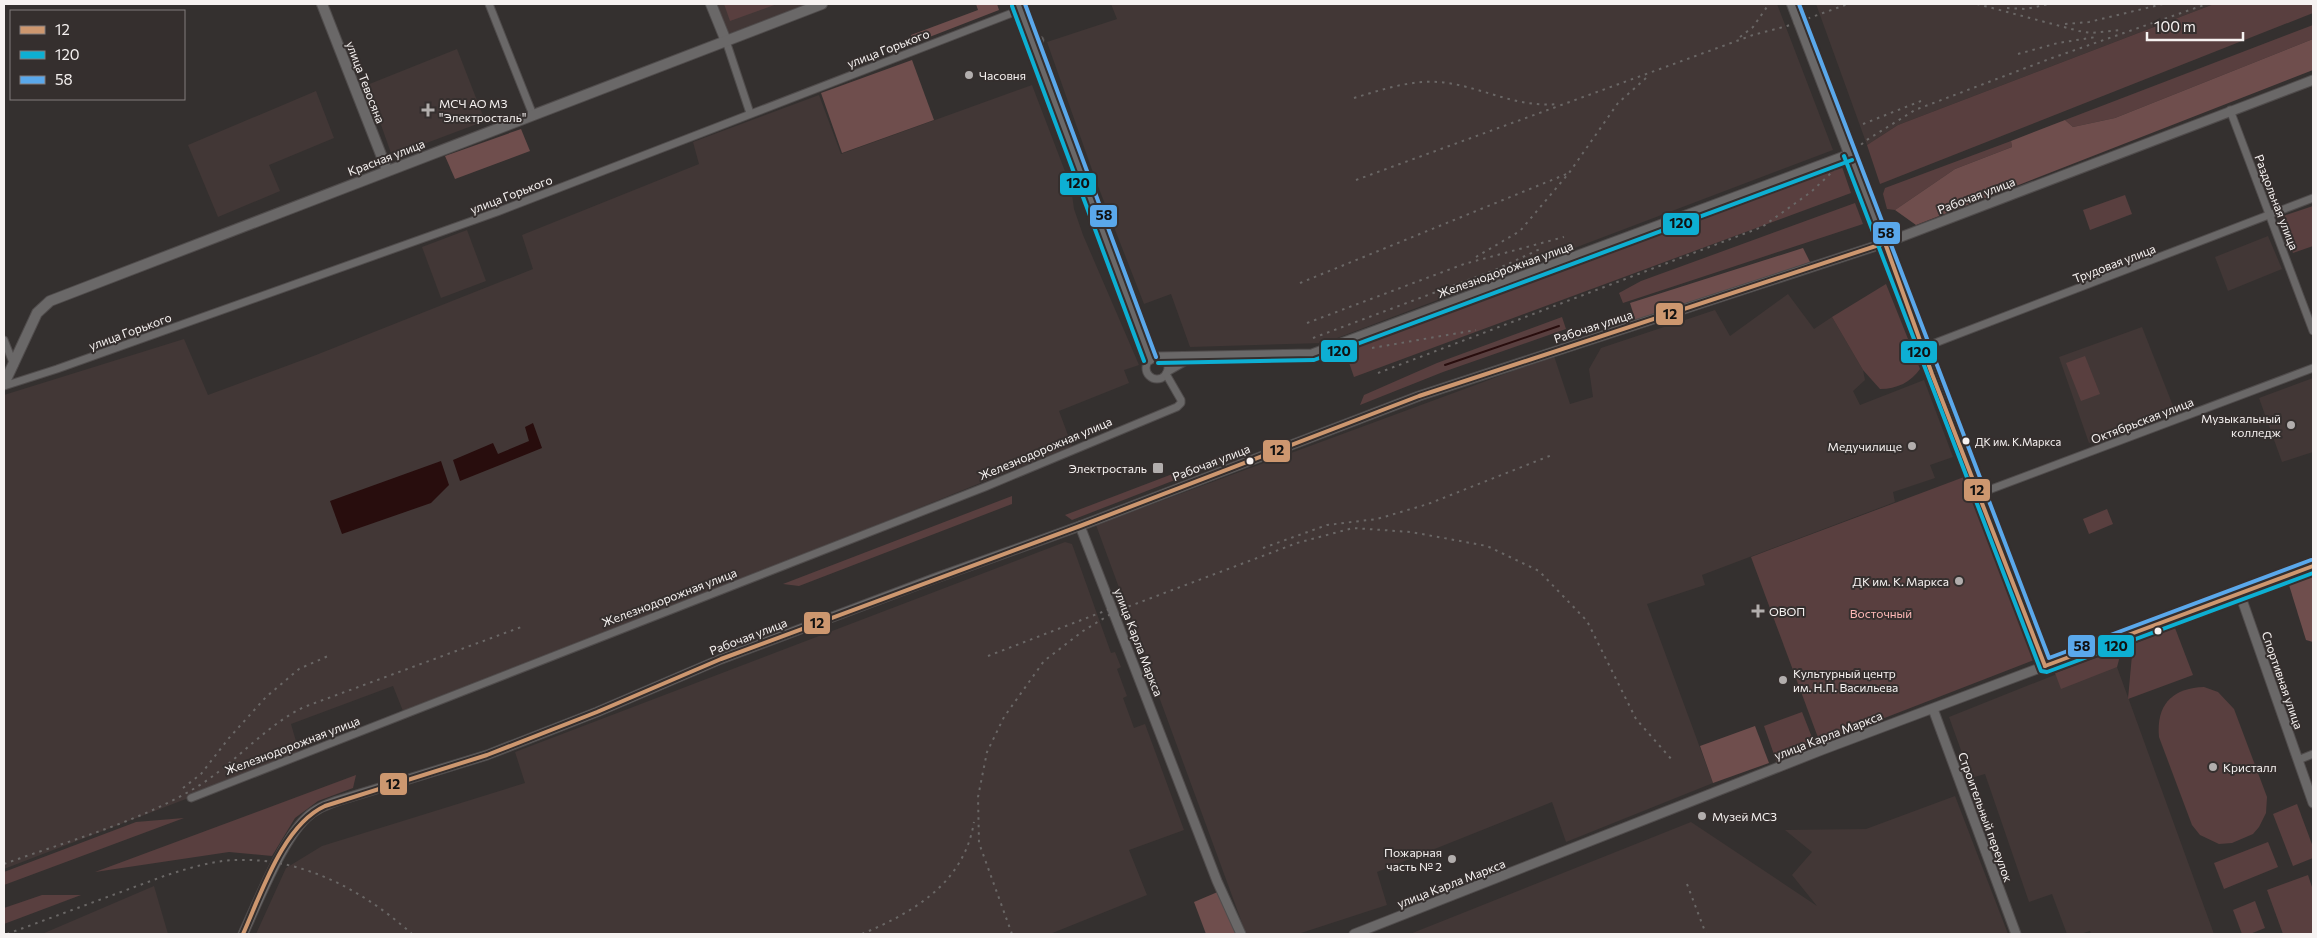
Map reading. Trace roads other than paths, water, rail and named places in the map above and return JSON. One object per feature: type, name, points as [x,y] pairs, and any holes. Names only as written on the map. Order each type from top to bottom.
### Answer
[{"type":"main road","name":"улица Тевосяна","points":[[322,4],[387,170]]},
{"type":"main road","points":[[712,4],[726,41]]},
{"type":"main road","name":"Красная улица","points":[[4,385],[37,313],[50,301],[822,4]]},
{"type":"main road","points":[[1792,4],[2045,666]]},
{"type":"main road","points":[[1019,7],[1037,42],[1154,358]]},
{"type":"main road","name":"улица Карла Маркса","points":[[2045,666],[2313,566]]},
{"type":"street","points":[[489,4],[533,115]]},
{"type":"street","name":"улица Горького","points":[[4,385],[57,369],[474,221],[1019,7]]},
{"type":"street","points":[[726,41],[750,113]]},
{"type":"street","name":"Рабочая улица","points":[[243,934],[277,863],[300,824],[316,810],[337,801],[487,755],[597,712],[730,656],[932,578],[1080,526],[1419,396],[1884,244],[2230,110],[2313,80]]},
{"type":"street","name":"Раздольная улица","points":[[2230,110],[2313,331]]},
{"type":"street","name":"Железнодорожная улица","points":[[1154,358],[1199,354],[1312,354],[1850,154]]},
{"type":"street","name":"Трудовая улица","points":[[1922,348],[2313,198]]},
{"type":"street","points":[[4,340],[14,365]]},
{"type":"street","points":[[1166,373],[1167,363],[1154,358],[1146,367],[1149,376],[1158,379],[1199,354]]},
{"type":"street","name":"Октябрьская улица","points":[[1978,494],[2313,368]]},
{"type":"street","name":"Железнодорожная улица","points":[[190,798],[985,487],[1177,407],[1181,403],[1166,373]]},
{"type":"street","name":"улица Карла Маркса","points":[[1080,526],[1217,881],[1241,934]]},
{"type":"street","name":"Спортивная улица","points":[[2240,594],[2313,803]]},
{"type":"street","name":"улица Карла Маркса","points":[[1354,934],[1822,750],[2045,666]]},
{"type":"street","name":"Строительный переулок","points":[[1933,709],[2016,934]]},
{"type":"street","points":[[2298,760],[2313,754]]},
{"type":"waterway","points":[[1445,365],[1559,326]]},
{"type":"railway","points":[[1740,37],[1753,27],[1769,4]]},
{"type":"railway","points":[[1356,180],[1753,35],[1787,26],[1848,4]]},
{"type":"railway","points":[[1977,4],[2079,31],[2091,33],[2121,30]]},
{"type":"railway","points":[[2007,8],[2026,9],[2049,4]]},
{"type":"railway","points":[[2065,24],[2089,22],[2163,4]]},
{"type":"railway","points":[[1378,373],[1762,227],[1811,192],[1865,141],[1915,110],[2052,58],[2207,4]]},
{"type":"railway","points":[[2018,54],[2058,43],[2096,37]]},
{"type":"railway","points":[[1476,257],[1520,231],[1569,173],[1618,103],[1646,78]]},
{"type":"railway","points":[[1354,98],[1400,85],[1436,82],[1462,86],[1516,101],[1559,104]]},
{"type":"railway","points":[[1863,124],[1921,101]]},
{"type":"railway","points":[[1300,283],[1569,173]]},
{"type":"railway","points":[[1307,323],[1464,264],[1564,237]]},
{"type":"railway","points":[[1313,338],[1495,270],[1540,249]]},
{"type":"railway","points":[[1372,348],[1476,330]]},
{"type":"railway","points":[[1263,548],[1327,525],[1377,519],[1428,504],[1552,455]]},
{"type":"railway","points":[[1012,934],[979,843],[978,797],[987,752],[1004,717],[1044,661],[1083,631],[1114,612],[1297,543],[1353,528],[1411,532],[1487,546],[1539,571],[1587,621],[1636,719],[1673,761]]},
{"type":"railway","points":[[988,656],[1110,609]]},
{"type":"railway","points":[[4,864],[126,821],[173,800],[209,779],[275,725],[304,707],[524,626]]},
{"type":"railway","points":[[183,788],[201,774],[229,738],[266,697],[299,669],[328,656]]},
{"type":"railway","points":[[862,934],[900,916],[934,893],[960,862],[974,822]]},
{"type":"railway","points":[[7,934],[167,875],[193,867],[229,860],[262,861],[286,865],[332,880],[374,904],[412,934]]},
{"type":"railway","points":[[1687,884],[1706,934]]},
{"type":"place","name":"Часовня","points":[[969,75]]},
{"type":"place","name":"МСЧ АО МЗ \"Электросталь\"","points":[[428,110]]},
{"type":"place","name":"Музыкальный колледж","points":[[2291,425]]},
{"type":"place","name":"ДК им. К.Маркса","points":[[1966,441]]},
{"type":"place","name":"Медучилище","points":[[1912,446]]},
{"type":"place","name":"Электросталь","points":[[1158,468]]},
{"type":"place","name":"ДК им. К. Маркса","points":[[1959,581]]},
{"type":"place","name":"ОВОП","points":[[1758,611]]},
{"type":"place","name":"Культурный центр им. Н.П. Васильева","points":[[1783,680]]},
{"type":"place","name":"Кристалл","points":[[2213,767]]},
{"type":"place","name":"Музей МСЗ","points":[[1702,816]]},
{"type":"place","name":"Пожарная часть № 2","points":[[1452,859]]},
{"type":"park label","name":"Восточный","points":[[1881,613]]}]
